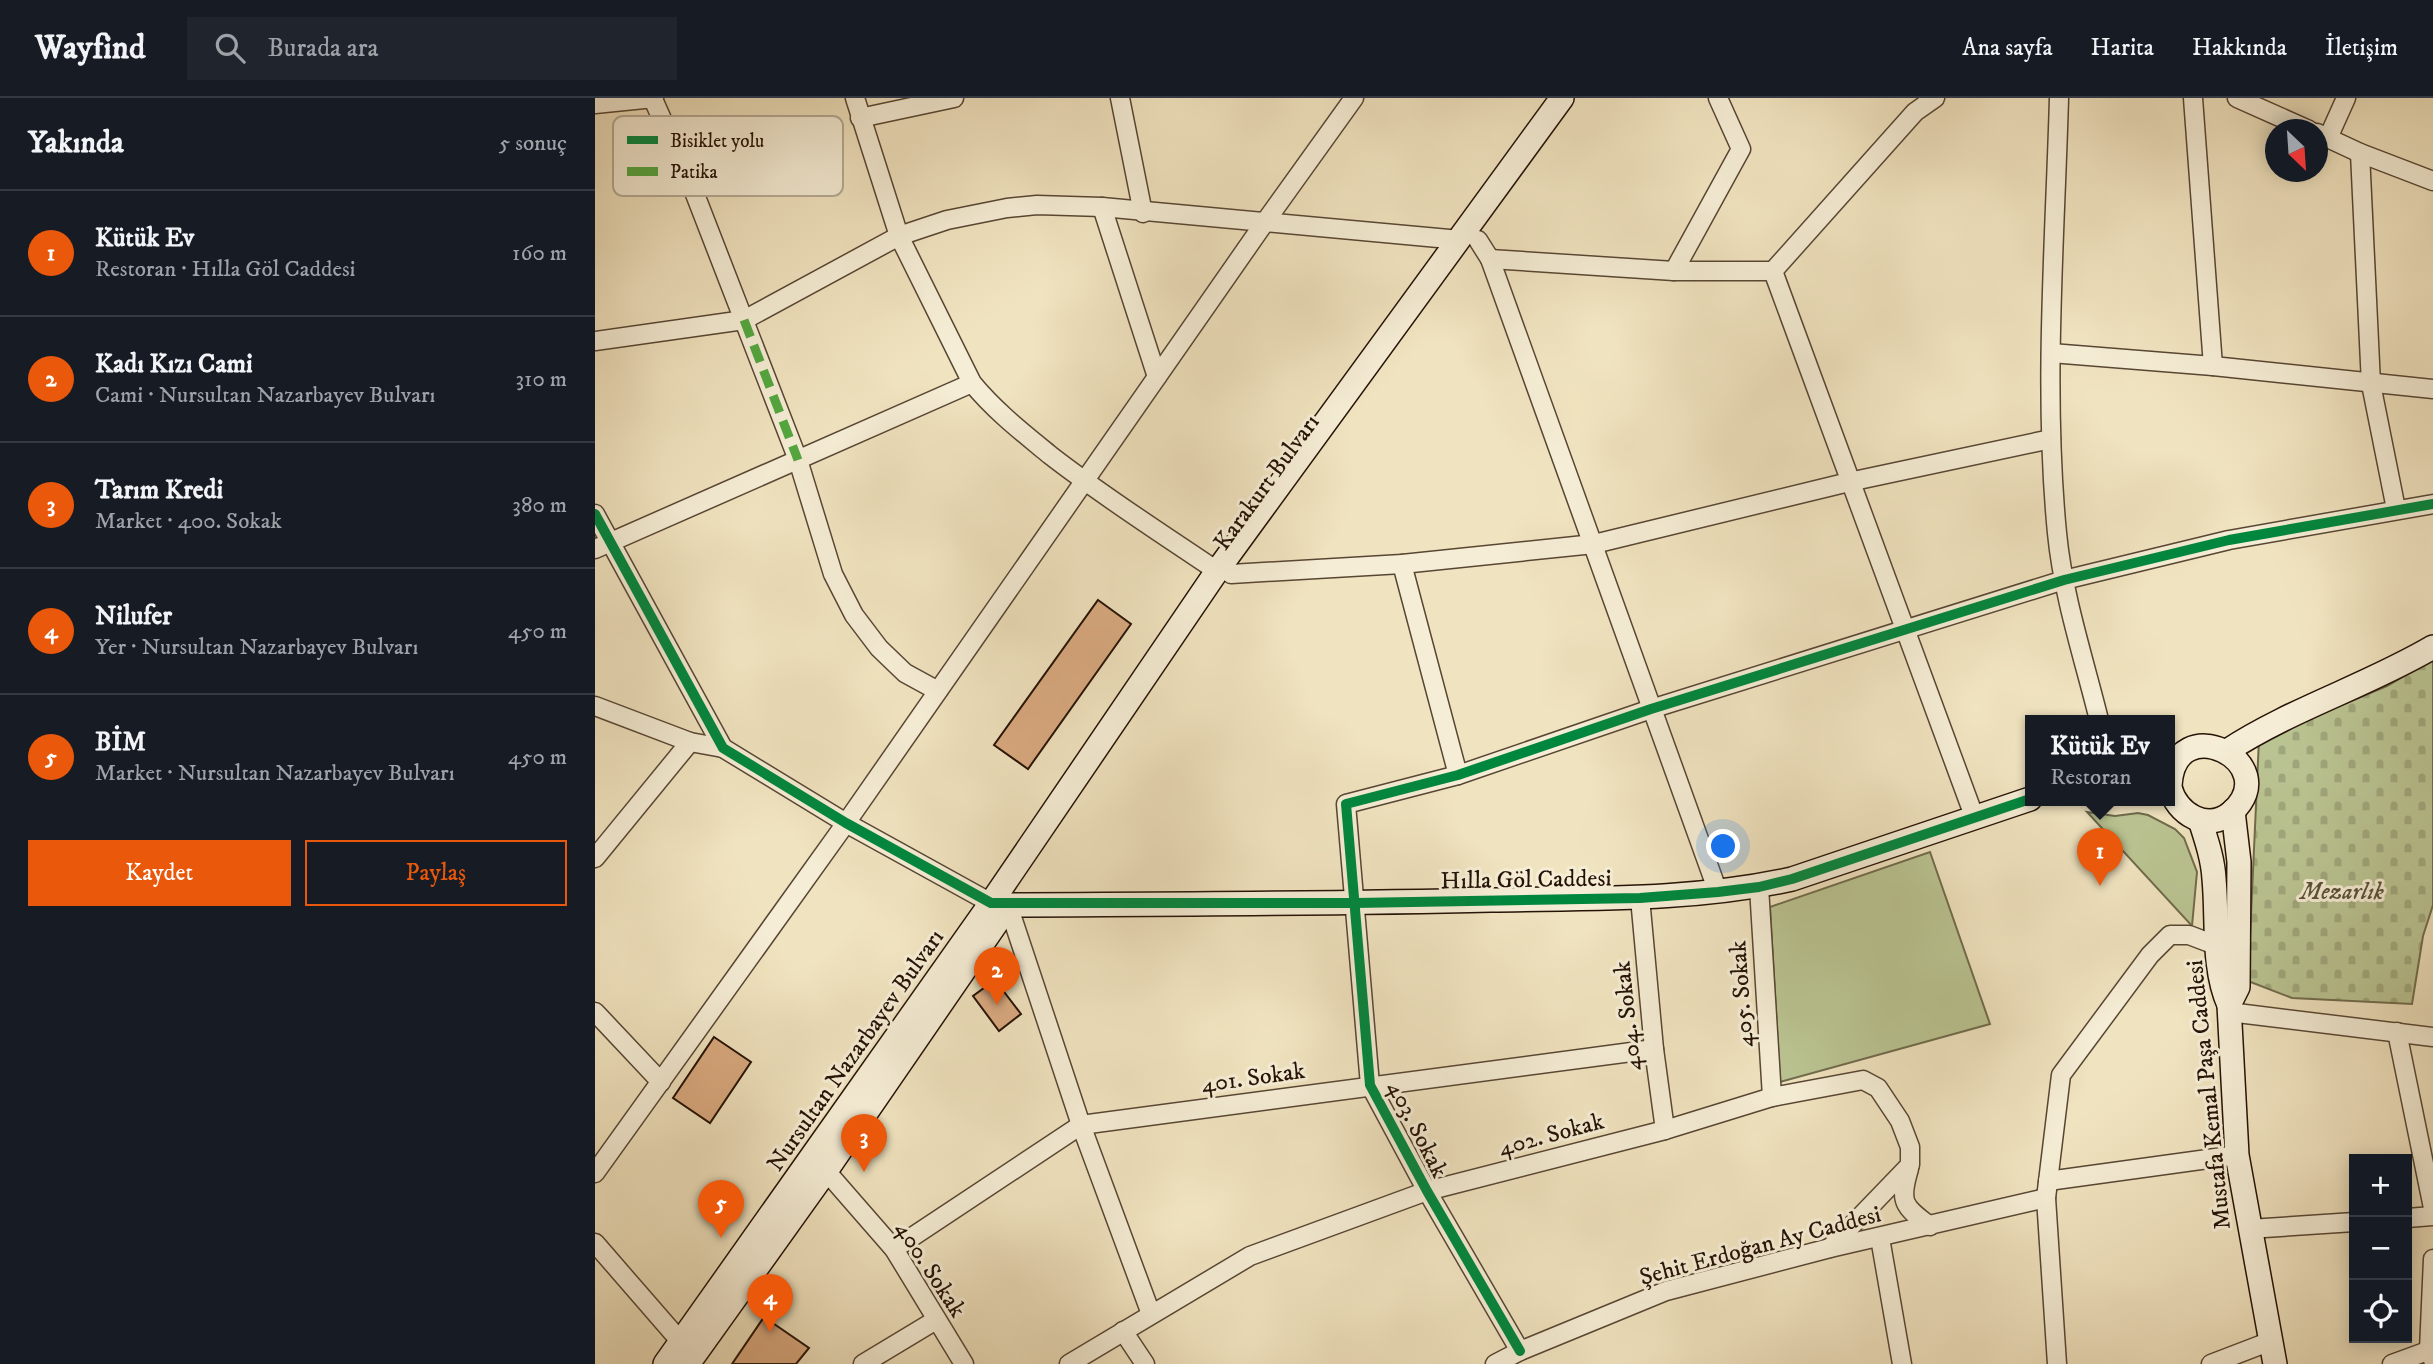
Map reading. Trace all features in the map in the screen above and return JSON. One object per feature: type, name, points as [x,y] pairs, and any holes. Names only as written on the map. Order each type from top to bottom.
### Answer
[{"type":"main road","name":"Karakurt Bulvarı","points":[[1476,246],[1562,98]]},
{"type":"main road","name":"Karakurt Bulvarı","points":[[1000,904],[1224,573],[1476,246],[1579,98]]},
{"type":"main road","points":[[2227,751],[2261,730],[2357,688],[2433,648]]},
{"type":"main road","points":[[2175,773],[2182,756],[2192,749],[2216,747],[2236,758],[2245,779],[2240,801],[2233,811],[2217,819],[2200,820],[2188,816],[2179,808],[2175,796]]},
{"type":"main road","name":"Hılla Göl Caddesi","points":[[1000,904],[1355,903],[1640,898],[1718,892],[1759,887],[1822,870],[2025,801]]},
{"type":"main road","points":[[2229,1008],[2238,987],[2239,862],[2233,811]]},
{"type":"main road","name":"Mustafa Kemal Paşa Caddesi","points":[[2200,820],[2214,876],[2220,986],[2229,1008],[2237,1155],[2273,1353]]},
{"type":"main road","name":"Nursultan Nazarbayev Bulvarı","points":[[665,1364],[685,1353],[826,1171],[1000,904]]},
{"type":"main road","name":"Nursultan Nazarbayev Bulvarı","points":[[685,1353],[1000,904]]},
{"type":"street","points":[[595,104],[653,98],[661,116]]},
{"type":"street","points":[[855,98],[899,236],[972,383],[1010,424],[1084,481],[1224,573],[1402,564],[1594,544],[1849,482],[2051,439]]},
{"type":"street","points":[[860,118],[954,98]]},
{"type":"street","points":[[1120,98],[1143,213]]},
{"type":"street","points":[[595,1173],[846,823],[1354,98]]},
{"type":"street","points":[[1674,271],[1741,149],[1718,98]]},
{"type":"street","points":[[595,341],[744,320],[899,236],[947,220],[997,209],[1037,205],[1265,222],[1674,271],[1773,271],[1916,112],[1935,98]]},
{"type":"street","points":[[2059,98],[2051,439],[2057,535],[2064,580],[2098,715]]},
{"type":"street","points":[[2193,98],[2213,366]]},
{"type":"street","points":[[2237,98],[2284,119]]},
{"type":"street","points":[[2328,128],[2346,98]]},
{"type":"street","points":[[2328,138],[2433,181]]},
{"type":"street","points":[[2360,153],[2371,384],[2396,509]]},
{"type":"street","points":[[696,196],[798,460],[833,574],[854,615],[879,648],[905,673],[938,691]]},
{"type":"street","points":[[1103,208],[1157,377]]},
{"type":"street","points":[[1476,246],[1594,544],[1718,892]]},
{"type":"street","points":[[1773,271],[1974,816]]},
{"type":"street","points":[[2052,353],[2213,366],[2433,389]]},
{"type":"street","points":[[603,546],[972,383]]},
{"type":"street","points":[[1402,564],[1458,775],[1651,709],[2064,580],[2229,540],[2433,504]]},
{"type":"street","points":[[595,514],[603,546],[723,748]]},
{"type":"street","points":[[595,706],[691,742],[723,748],[846,823],[1000,904],[1151,1314]]},
{"type":"street","points":[[595,858],[691,742]]},
{"type":"street","name":"403. Sokak","points":[[1458,775],[1346,804],[1370,1085],[1427,1191],[1520,1351]]},
{"type":"street","name":"405. Sokak","points":[[1759,887],[1772,1097]]},
{"type":"street","name":"404. Sokak","points":[[1640,898],[1654,1049],[1665,1129]]},
{"type":"street","points":[[2057,1364],[2047,1189],[2061,1075],[2150,955],[2170,935],[2189,935],[2218,946]]},
{"type":"street","points":[[2229,1008],[2433,1037]]},
{"type":"street","points":[[595,1012],[661,1082]]},
{"type":"street","points":[[2397,1032],[2433,1208]]},
{"type":"street","name":"401. Sokak","points":[[894,1249],[1081,1125],[1654,1049]]},
{"type":"street","name":"402. Sokak","points":[[1069,1364],[1249,1256],[1427,1191],[1665,1129],[1772,1097],[1863,1080],[1878,1088],[1900,1121],[1910,1147],[1910,1165]]},
{"type":"street","name":"Şehit Erdoğan Ay Caddesi","points":[[1495,1364],[1520,1351],[1666,1291],[1830,1248],[1930,1226],[2047,1189],[2237,1155]]},
{"type":"street","points":[[1910,1165],[1902,1193],[1909,1211],[1930,1226]]},
{"type":"street","points":[[1830,1248],[1910,1165]]},
{"type":"street","name":"400. Sokak","points":[[826,1171],[894,1249],[964,1364]]},
{"type":"street","points":[[2412,1218],[2433,1216]]},
{"type":"street","points":[[2249,1229],[2349,1222]]},
{"type":"street","points":[[1880,1238],[1902,1364]]},
{"type":"street","points":[[595,1243],[685,1353]]},
{"type":"street","points":[[2392,1364],[2432,1353],[2433,1259]]},
{"type":"street","points":[[863,1364],[936,1320]]},
{"type":"street","points":[[1123,1331],[1145,1364]]},
{"type":"street","points":[[2211,1364],[2273,1353]]},
{"type":"green space","name":"Mezarlık","points":[[2433,659],[2433,905],[2423,936],[2412,1004],[2292,998],[2248,981],[2259,739],[2387,686]]},
{"type":"green space","points":[[2087,812],[2115,816],[2138,813],[2148,815],[2175,829],[2184,838],[2197,872],[2192,926]]},
{"type":"green space","points":[[1930,852],[1990,1024],[1780,1082],[1770,907]]},
{"type":"building","points":[[1098,600],[1131,624],[1028,769],[994,745]]},
{"type":"building","points":[[995,980],[1021,1014],[999,1031],[973,996]]},
{"type":"building","points":[[714,1037],[751,1062],[710,1123],[673,1098]]},
{"type":"building","points":[[764,1317],[809,1348],[796,1364],[732,1364]]},
{"type":"marked path","points":[[744,320],[798,460]]},
{"type":"cycle path","points":[[1520,1351],[1427,1191],[1370,1085],[1346,804],[1458,775],[1651,709],[2064,580],[2229,540],[2433,504]]},
{"type":"cycle path","points":[[595,514],[723,748],[846,823],[991,903],[1355,903],[1640,898],[1718,892],[1759,887],[1792,879],[2025,801]]},
{"type":"place","name":"Kütük Ev","points":[[2100,886]]},
{"type":"place","name":"Kadı Kızı Cami","points":[[997,1005]]},
{"type":"place","name":"Tarım Kredi","points":[[864,1172]]},
{"type":"place","name":"BİM","points":[[721,1238]]},
{"type":"place","name":"Nilufer","points":[[770,1332]]}]
